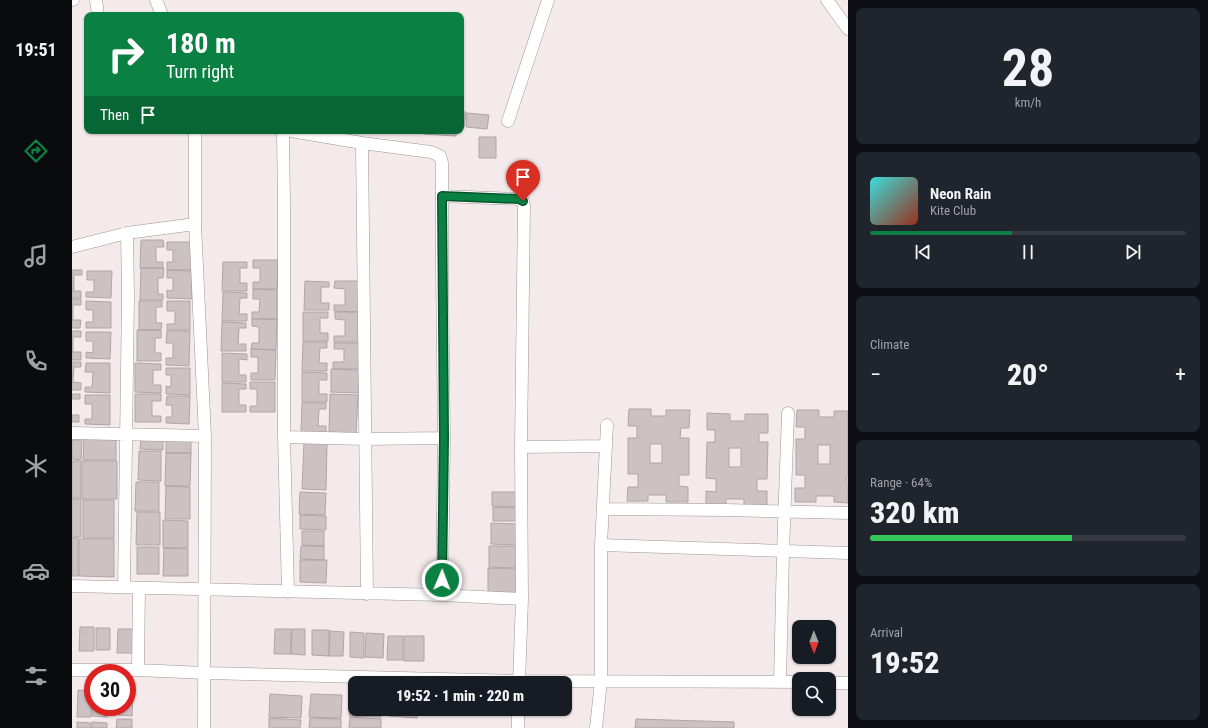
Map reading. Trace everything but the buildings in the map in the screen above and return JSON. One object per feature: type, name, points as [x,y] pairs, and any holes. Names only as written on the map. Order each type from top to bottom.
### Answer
[{"type":"street","points":[[96,0],[98,12]]},
{"type":"street","points":[[156,0],[161,12]]},
{"type":"street","points":[[508,121],[548,0]]},
{"type":"street","points":[[827,0],[848,29]]},
{"type":"street","points":[[195,134],[195,224],[205,436],[204,728]]},
{"type":"street","points":[[283,134],[284,437],[288,592]]},
{"type":"street","points":[[309,134],[431,152],[440,156],[442,163],[444,438],[442,595]]},
{"type":"street","points":[[362,143],[367,594]]},
{"type":"street","points":[[442,196],[519,199],[523,201],[524,206],[521,447],[522,599],[519,676]]},
{"type":"street","points":[[72,248],[127,233],[195,224]]},
{"type":"street","points":[[124,588],[128,296],[127,233]]},
{"type":"street","points":[[780,682],[788,413]]},
{"type":"street","points":[[596,728],[601,681],[601,545],[607,425]]},
{"type":"street","points":[[72,433],[205,436]]},
{"type":"street","points":[[284,437],[365,439],[444,438]]},
{"type":"street","points":[[521,447],[606,446]]},
{"type":"street","points":[[603,509],[848,513]]},
{"type":"street","points":[[601,545],[848,553]]},
{"type":"street","points":[[72,586],[442,595],[522,599]]},
{"type":"street","points":[[138,670],[139,588]]},
{"type":"street","points":[[72,670],[138,670],[348,677]]},
{"type":"street","points":[[572,681],[792,682]]},
{"type":"street","points":[[836,683],[848,683]]},
{"type":"street","points":[[518,716],[518,728]]},
{"type":"route","points":[[442,580],[444,438],[442,196],[519,199],[523,201]]}]
